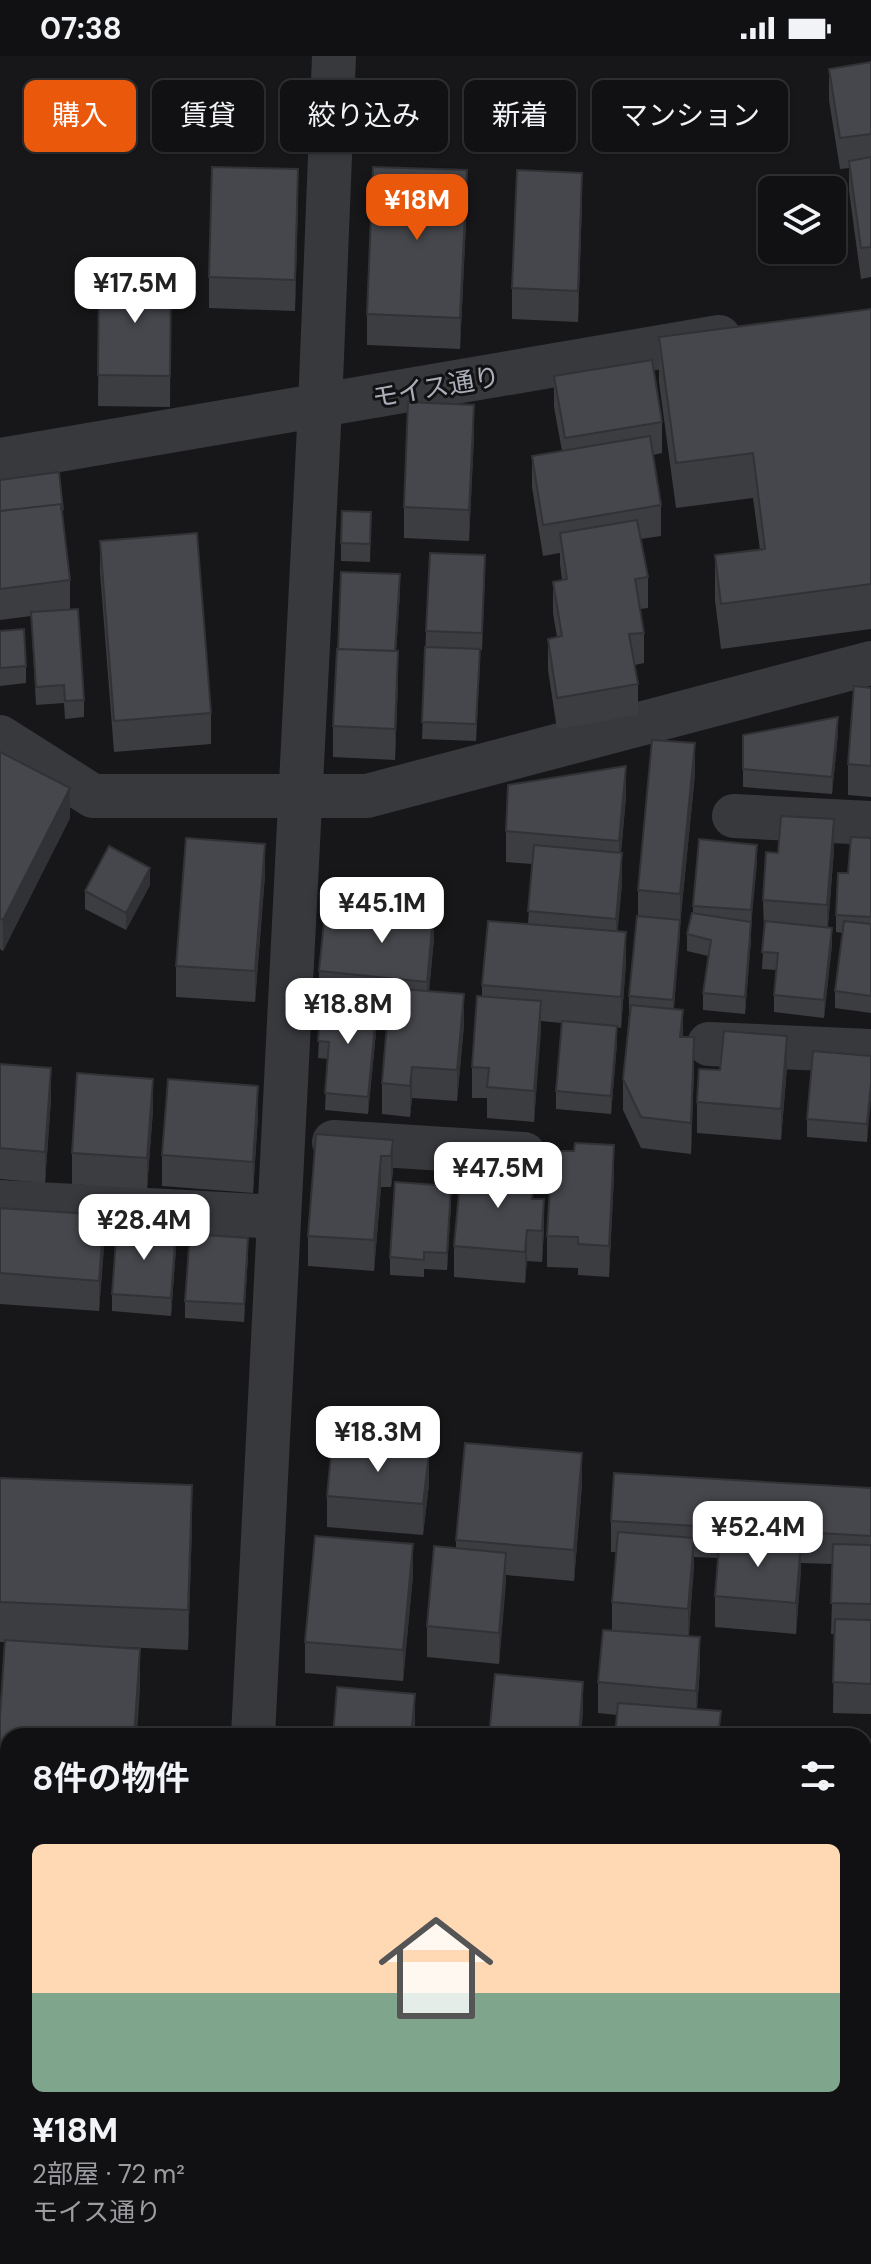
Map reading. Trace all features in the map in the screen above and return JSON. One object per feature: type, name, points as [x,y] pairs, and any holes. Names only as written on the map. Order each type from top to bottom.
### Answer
[{"type":"street","points":[[253,1728],[320,407],[334,56]]},
{"type":"street","name":"モイス通り","points":[[0,460],[761,330]]},
{"type":"street","points":[[0,737],[93,796],[367,796],[871,663]]},
{"type":"street","points":[[734,816],[871,823]]},
{"type":"street","points":[[709,1044],[871,1051]]},
{"type":"street","points":[[283,1139],[524,1154]]},
{"type":"street","points":[[0,1202],[279,1217]]},
{"type":"building","points":[[871,62],[871,134],[840,138],[829,69]]},
{"type":"building","points":[[871,157],[871,247],[861,248],[849,161]]},
{"type":"building","points":[[212,167],[298,169],[295,280],[209,277]]},
{"type":"building","points":[[373,167],[467,170],[460,318],[367,314]]},
{"type":"building","points":[[517,170],[582,173],[578,291],[512,288]]},
{"type":"building","points":[[99,274],[171,274],[170,376],[98,375]]},
{"type":"building","points":[[871,309],[871,584],[721,604],[715,555],[765,549],[753,453],[676,463],[659,337]]},
{"type":"building","points":[[652,360],[662,422],[565,438],[554,376]]},
{"type":"building","points":[[408,402],[474,405],[469,510],[404,507]]},
{"type":"building","points":[[650,436],[661,505],[543,525],[532,456]]},
{"type":"building","points":[[59,472],[63,509],[61,504],[0,511],[0,480]]},
{"type":"building","points":[[61,504],[70,580],[0,589],[0,511]]},
{"type":"building","points":[[342,511],[371,512],[370,544],[341,543]]},
{"type":"building","points":[[637,520],[648,577],[635,579],[644,633],[629,634],[638,684],[557,698],[548,639],[562,636],[553,582],[567,579],[560,533]]},
{"type":"building","points":[[197,533],[211,713],[114,721],[100,541]]},
{"type":"building","points":[[430,553],[485,555],[482,633],[426,631]]},
{"type":"building","points":[[341,572],[400,574],[395,651],[338,649]]},
{"type":"building","points":[[78,609],[84,700],[65,701],[64,685],[36,687],[31,612]]},
{"type":"building","points":[[24,629],[26,666],[0,668],[0,631]]},
{"type":"building","points":[[425,647],[480,649],[476,724],[422,722]]},
{"type":"building","points":[[337,649],[398,651],[395,729],[333,726]]},
{"type":"building","points":[[854,686],[871,688],[871,766],[848,764]]},
{"type":"building","points":[[838,717],[832,777],[743,769],[743,735]]},
{"type":"building","points":[[652,740],[695,743],[680,894],[638,890]]},
{"type":"building","points":[[0,752],[70,788],[3,920],[0,918]]},
{"type":"building","points":[[626,766],[619,841],[506,831],[508,785]]},
{"type":"building","points":[[781,816],[834,819],[827,905],[763,900],[766,852],[778,853]]},
{"type":"building","points":[[851,837],[871,838],[871,917],[836,915],[838,873],[848,873]]},
{"type":"building","points":[[186,838],[265,844],[255,971],[176,966]]},
{"type":"building","points":[[699,839],[757,845],[751,910],[693,906]]},
{"type":"building","points":[[534,845],[622,853],[616,919],[528,911]]},
{"type":"building","points":[[109,846],[150,868],[126,913],[85,891]]},
{"type":"building","points":[[378,902],[434,907],[427,982],[319,971],[324,922],[376,926]]},
{"type":"building","points":[[692,913],[751,922],[745,997],[703,993],[711,940],[687,934]]},
{"type":"building","points":[[637,916],[680,920],[673,1000],[629,996]]},
{"type":"building","points":[[488,921],[626,932],[621,997],[482,985]]},
{"type":"building","points":[[765,921],[832,928],[824,1000],[774,995],[778,953],[762,952]]},
{"type":"building","points":[[844,921],[871,924],[871,996],[835,991]]},
{"type":"building","points":[[390,988],[464,994],[457,1070],[412,1067],[410,1086],[382,1083]]},
{"type":"building","points":[[477,996],[541,1001],[534,1091],[487,1087],[489,1068],[472,1067]]},
{"type":"building","points":[[321,999],[377,1005],[368,1097],[325,1093],[329,1042],[318,1041]]},
{"type":"building","points":[[631,1005],[683,1010],[680,1037],[694,1037],[691,1123],[641,1117],[623,1079]]},
{"type":"building","points":[[562,1021],[617,1026],[611,1096],[556,1091]]},
{"type":"building","points":[[724,1031],[787,1036],[781,1109],[697,1102],[699,1069],[720,1070]]},
{"type":"building","points":[[813,1051],[871,1056],[867,1124],[807,1119]]},
{"type":"building","points":[[0,1064],[51,1068],[45,1152],[0,1148]]},
{"type":"building","points":[[77,1073],[153,1079],[147,1158],[72,1153]]},
{"type":"building","points":[[168,1079],[258,1086],[253,1162],[162,1155]]},
{"type":"building","points":[[316,1134],[393,1140],[391,1156],[381,1156],[374,1240],[308,1236]]},
{"type":"building","points":[[575,1143],[614,1145],[609,1246],[578,1244],[578,1237],[547,1236],[552,1151],[574,1151]]},
{"type":"building","points":[[472,1166],[534,1171],[532,1199],[544,1199],[542,1231],[527,1230],[525,1252],[454,1246],[460,1182],[471,1183]]},
{"type":"building","points":[[395,1182],[451,1186],[447,1253],[424,1252],[424,1260],[390,1257]]},
{"type":"building","points":[[0,1208],[104,1215],[99,1281],[0,1273]]},
{"type":"building","points":[[117,1227],[176,1230],[171,1298],[112,1294]]},
{"type":"building","points":[[190,1234],[248,1238],[244,1304],[185,1301]]},
{"type":"building","points":[[465,1443],[582,1453],[574,1550],[456,1540]]},
{"type":"building","points":[[332,1444],[429,1453],[423,1504],[327,1496]]},
{"type":"building","points":[[614,1473],[871,1488],[871,1536],[611,1521]]},
{"type":"building","points":[[0,1478],[192,1485],[188,1610],[0,1602]]},
{"type":"building","points":[[618,1532],[694,1538],[688,1609],[612,1602]]},
{"type":"building","points":[[720,1535],[801,1542],[796,1603],[715,1596]]},
{"type":"building","points":[[315,1536],[413,1544],[403,1650],[305,1642]]},
{"type":"building","points":[[833,1544],[871,1545],[871,1604],[831,1603]]},
{"type":"building","points":[[434,1546],[506,1553],[499,1633],[427,1626]]},
{"type":"building","points":[[835,1619],[871,1620],[871,1684],[833,1682]]},
{"type":"building","points":[[603,1630],[700,1637],[696,1691],[598,1682]]},
{"type":"building","points":[[5,1640],[140,1649],[135,1728],[0,1728]]},
{"type":"building","points":[[495,1674],[583,1682],[580,1728],[490,1728]]},
{"type":"building","points":[[337,1687],[415,1694],[412,1728],[334,1728]]},
{"type":"building","points":[[618,1703],[721,1711],[719,1728],[616,1728]]}]
